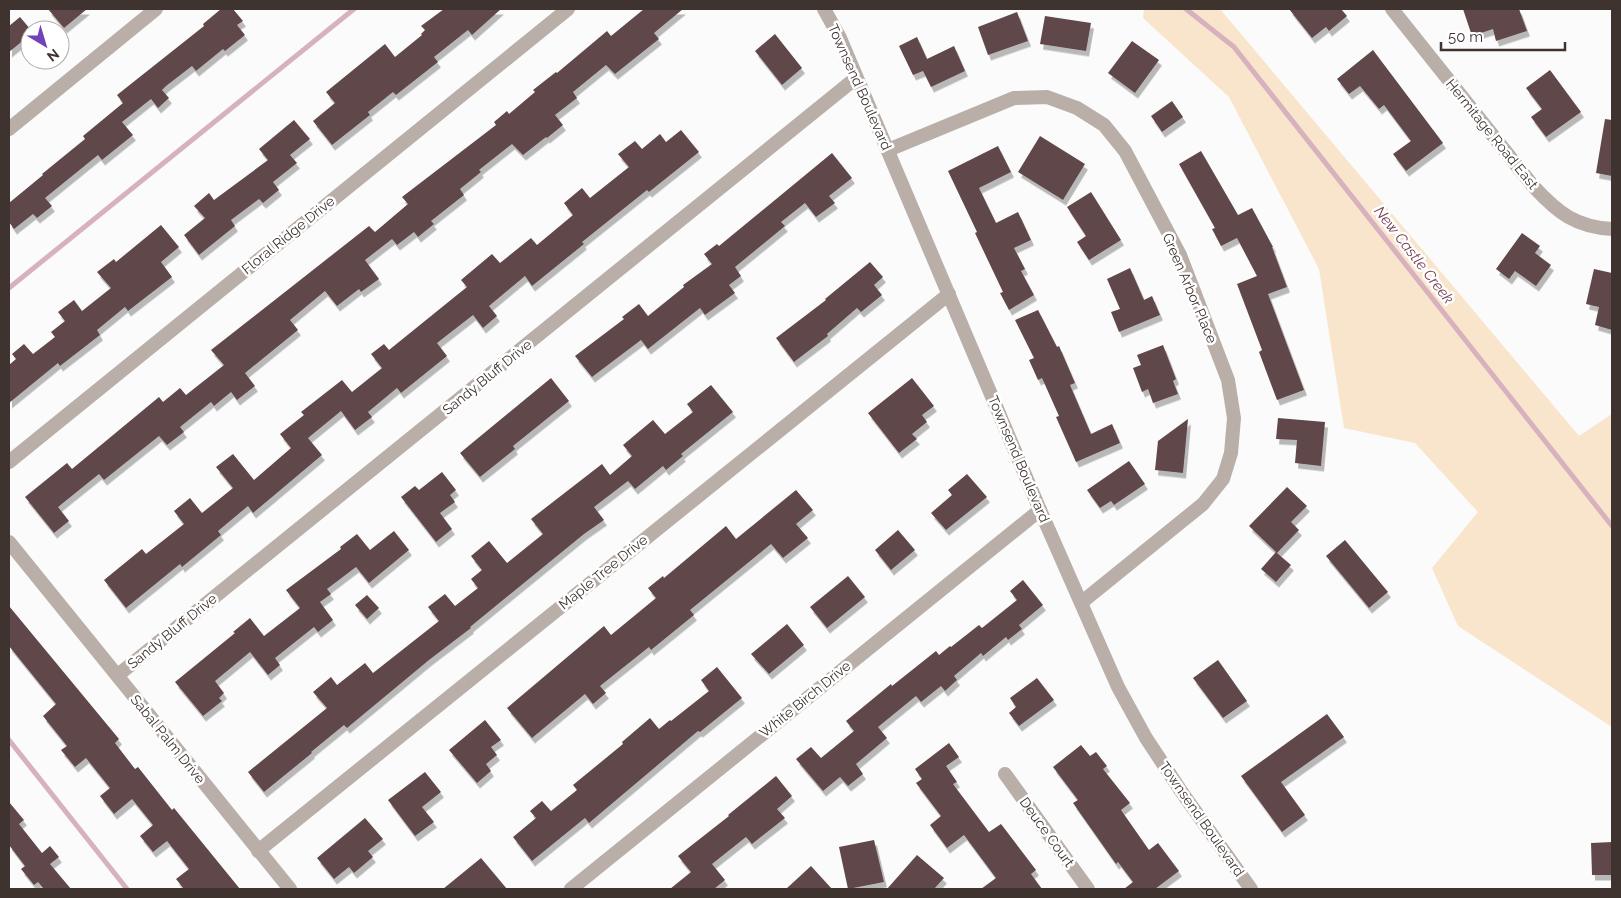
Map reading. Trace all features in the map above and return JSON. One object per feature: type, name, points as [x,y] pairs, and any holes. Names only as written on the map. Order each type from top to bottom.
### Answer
[{"type":"street","points":[[9,127],[156,9]]},
{"type":"street","name":"Floral Ridge Drive","points":[[9,462],[568,9]]},
{"type":"street","name":"Townsend Boulevard","points":[[824,9],[840,38],[1040,510],[1118,687],[1146,738],[1183,794],[1251,889]]},
{"type":"street","name":"Hermitage Road East","points":[[1392,9],[1550,206],[1572,220],[1591,227],[1612,229]]},
{"type":"street","name":"Sandy Bluff Drive","points":[[118,675],[856,78]]},
{"type":"street","name":"Green Arbor Place","points":[[888,150],[1014,98],[1047,97],[1054,99],[1077,108],[1104,125],[1125,151],[1180,255],[1228,380],[1234,418],[1232,452],[1223,479],[1204,504],[1082,602]]},
{"type":"street","name":"Maple Tree Drive","points":[[258,850],[949,294]]},
{"type":"street","name":"White Birch Drive","points":[[570,889],[1040,510]]},
{"type":"street","name":"Sabal Palm Drive","points":[[9,542],[290,889]]},
{"type":"street","name":"Deuce Court","points":[[1005,774],[1088,889]]},
{"type":"shaded area","points":[[1144,9],[1220,9],[1579,436],[1612,414],[1612,727],[1458,626],[1432,568],[1478,512],[1415,443],[1344,428],[1319,269],[1229,97],[1143,18]]},
{"type":"building","points":[[48,9],[87,9],[70,23],[70,20],[57,20]]},
{"type":"building","points":[[221,9],[233,9],[243,21],[237,25],[245,35],[225,51],[223,49],[196,71],[192,66],[166,86],[162,90],[169,98],[158,108],[151,99],[122,122],[133,135],[102,160],[98,155],[45,198],[52,206],[37,218],[33,214],[14,229],[9,222],[9,203],[85,139],[83,136],[123,103],[117,95],[204,26],[203,24]]},
{"type":"building","points":[[444,9],[501,9],[472,35],[468,30],[434,57],[438,62],[396,95],[393,92],[368,112],[370,115],[332,145],[313,121],[335,103],[326,92],[385,44],[395,57],[422,35],[425,30],[421,26]]},
{"type":"building","points":[[644,9],[683,9],[654,33],[659,39],[615,74],[606,65],[573,92],[577,98],[555,115],[563,125],[547,138],[523,155],[512,144],[479,170],[481,172],[460,189],[464,195],[431,221],[434,224],[418,237],[414,232],[397,245],[392,239],[365,260],[379,279],[361,292],[359,289],[337,306],[325,291],[290,320],[298,330],[245,373],[255,386],[237,400],[231,392],[214,406],[211,402],[180,427],[184,432],[167,445],[159,436],[104,480],[99,474],[58,507],[69,521],[54,533],[25,497],[67,463],[72,469],[159,397],[163,402],[180,388],[186,395],[224,365],[211,350],[369,226],[375,232],[408,204],[402,197],[496,125],[494,122],[507,111],[509,114],[535,92],[533,90],[557,73],[607,31],[611,36]]},
{"type":"building","points":[[1289,9],[1341,9],[1347,16],[1329,31],[1326,27],[1312,38]]},
{"type":"building","points":[[1463,9],[1519,9],[1527,31],[1496,41],[1493,29],[1472,36]]},
{"type":"building","points":[[1017,12],[1028,41],[988,55],[978,27]]},
{"type":"building","points":[[1045,16],[1091,23],[1086,51],[1040,44]]},
{"type":"building","points":[[20,17],[23,20],[20,20],[20,43],[9,52],[9,26]]},
{"type":"building","points":[[775,34],[802,68],[782,85],[755,51]]},
{"type":"building","points":[[917,37],[927,59],[954,46],[965,71],[931,87],[923,71],[913,75],[899,46]]},
{"type":"building","points":[[1132,41],[1159,60],[1135,93],[1108,73]]},
{"type":"building","points":[[1373,50],[1443,143],[1406,171],[1393,154],[1411,141],[1384,105],[1379,109],[1360,86],[1349,94],[1337,79]]},
{"type":"building","points":[[1550,70],[1581,112],[1546,137],[1531,117],[1542,109],[1526,88]]},
{"type":"building","points":[[1172,101],[1183,117],[1162,132],[1151,116]]},
{"type":"building","points":[[1605,119],[1612,120],[1612,176],[1596,173]]},
{"type":"building","points":[[294,120],[310,139],[290,155],[297,163],[273,182],[279,190],[263,203],[259,199],[231,220],[235,226],[199,255],[184,235],[205,218],[194,206],[209,193],[214,200],[268,160],[259,149]]},
{"type":"building","points":[[681,130],[699,152],[649,192],[647,190],[582,242],[584,244],[532,286],[525,276],[489,306],[497,316],[483,328],[473,315],[437,343],[447,356],[401,393],[397,388],[368,412],[372,417],[355,430],[341,411],[308,438],[322,455],[253,513],[248,506],[218,531],[221,535],[182,567],[180,564],[126,608],[104,580],[142,549],[146,554],[184,524],[174,511],[190,498],[202,513],[233,488],[216,467],[233,454],[254,480],[291,448],[280,434],[304,415],[301,412],[342,380],[352,392],[382,368],[371,354],[384,344],[389,350],[467,287],[461,280],[492,254],[500,263],[531,238],[537,245],[573,215],[564,203],[582,188],[590,198],[629,167],[618,154],[635,141],[642,149],[660,134],[666,142]]},
{"type":"building","points":[[1040,136],[1085,164],[1063,200],[1018,172]]},
{"type":"building","points":[[998,146],[1011,172],[979,188],[996,223],[1018,212],[1031,240],[1014,248],[1025,269],[1021,271],[1034,295],[1009,310],[1000,293],[1003,292],[975,233],[977,232],[948,171]]},
{"type":"building","points":[[1201,151],[1238,215],[1252,208],[1273,247],[1287,287],[1268,294],[1304,390],[1277,400],[1259,352],[1262,350],[1237,284],[1257,276],[1237,238],[1221,246],[1212,229],[1215,228],[1179,164]]},
{"type":"building","points":[[832,153],[852,178],[829,196],[835,203],[816,217],[805,203],[781,222],[785,226],[735,267],[741,276],[729,285],[735,293],[705,315],[700,308],[648,349],[641,340],[592,377],[575,356],[624,319],[622,317],[639,304],[648,316],[684,287],[683,285],[712,264],[704,254],[717,244],[719,246]]},
{"type":"building","points":[[1091,192],[1121,240],[1089,260],[1077,242],[1086,236],[1067,207]]},
{"type":"building","points":[[161,225],[179,247],[161,262],[172,277],[128,311],[125,307],[97,330],[100,335],[60,366],[58,363],[9,403],[9,365],[16,359],[12,354],[24,344],[33,354],[55,337],[51,332],[65,321],[58,312],[74,300],[82,311],[111,288],[97,272],[114,259],[116,262]]},
{"type":"building","points":[[1522,233],[1540,246],[1535,253],[1551,265],[1536,286],[1515,271],[1509,279],[1496,269]]},
{"type":"building","points":[[870,262],[883,277],[874,285],[882,295],[861,312],[857,308],[827,334],[828,336],[794,362],[776,338],[826,300]]},
{"type":"building","points":[[1130,268],[1144,300],[1152,296],[1160,315],[1119,332],[1111,312],[1120,309],[1107,279]]},
{"type":"building","points":[[1594,269],[1612,273],[1612,330],[1595,325],[1599,307],[1586,304]]},
{"type":"building","points":[[1038,310],[1057,347],[1059,346],[1075,383],[1070,385],[1091,434],[1112,424],[1120,443],[1076,462],[1056,417],[1059,416],[1042,378],[1038,380],[1029,360],[1034,358],[1015,320]]},
{"type":"building","points":[[1163,345],[1176,379],[1173,381],[1178,394],[1153,403],[1148,389],[1142,392],[1133,368],[1141,365],[1137,355]]},
{"type":"building","points":[[551,378],[569,401],[513,446],[515,449],[480,477],[460,453]]},
{"type":"building","points":[[912,378],[934,406],[922,415],[927,422],[912,434],[917,439],[899,453],[868,413]]},
{"type":"building","points":[[711,385],[733,412],[681,454],[683,456],[666,470],[663,466],[635,489],[628,481],[594,507],[604,520],[584,534],[347,728],[344,725],[264,792],[248,772],[327,708],[313,692],[331,677],[337,685],[365,663],[373,673],[439,621],[428,607],[445,594],[455,606],[478,588],[471,579],[482,570],[471,556],[489,541],[507,563],[543,534],[531,519],[602,464],[610,475],[632,456],[623,445],[653,420],[665,434],[693,412],[687,404]]},
{"type":"building","points":[[1278,418],[1325,422],[1321,466],[1295,463],[1297,440],[1276,439]]},
{"type":"building","points":[[1188,419],[1183,473],[1155,470],[1158,441]]},
{"type":"building","points":[[1129,461],[1145,484],[1114,505],[1111,501],[1100,508],[1087,490]]},
{"type":"building","points":[[442,472],[456,490],[450,495],[455,502],[440,513],[452,529],[436,542],[401,497],[415,486],[419,490]]},
{"type":"building","points":[[967,474],[987,497],[946,530],[931,513],[952,495],[948,490]]},
{"type":"building","points":[[1287,487],[1307,506],[1291,522],[1299,530],[1277,553],[1291,565],[1276,582],[1261,569],[1276,552],[1249,526]]},
{"type":"building","points":[[796,490],[813,510],[796,524],[808,538],[783,558],[771,544],[690,610],[694,615],[651,650],[649,647],[600,686],[606,693],[593,704],[585,694],[532,738],[507,708],[604,626],[611,635],[656,598],[648,588],[663,576],[664,578],[726,526],[736,539]]},
{"type":"building","points":[[898,530],[915,550],[891,570],[875,550]]},
{"type":"building","points":[[394,531],[409,550],[369,583],[356,567],[327,589],[331,594],[320,602],[333,620],[318,632],[314,627],[275,658],[280,665],[268,675],[250,652],[215,681],[224,693],[219,698],[222,701],[203,716],[175,682],[235,633],[233,632],[250,618],[264,636],[300,608],[286,590],[341,549],[340,547],[357,534],[370,550]]},
{"type":"building","points":[[1345,540],[1388,592],[1369,608],[1326,556]]},
{"type":"building","points":[[848,576],[865,597],[827,628],[810,607]]},
{"type":"building","points":[[1023,580],[1043,605],[1019,625],[1022,629],[1008,640],[1006,637],[983,656],[981,653],[954,676],[957,680],[945,691],[941,686],[921,702],[916,696],[878,727],[887,738],[856,764],[863,774],[848,786],[840,777],[823,791],[796,759],[811,747],[821,758],[854,731],[846,721],[891,684],[892,686],[936,651],[939,655],[979,625],[982,628],[1017,600],[1010,591]]},
{"type":"building","points":[[367,595],[379,608],[367,619],[355,605]]},
{"type":"building","points":[[9,606],[119,739],[115,743],[135,769],[138,767],[172,810],[174,808],[240,889],[184,889],[176,879],[189,869],[167,841],[153,852],[140,836],[153,825],[132,799],[114,814],[100,796],[110,788],[86,758],[75,767],[61,750],[67,746],[43,716],[56,704],[9,646]]},
{"type":"building","points":[[787,624],[804,645],[769,674],[751,654]]},
{"type":"building","points":[[1218,660],[1247,701],[1223,718],[1193,678]]},
{"type":"building","points":[[717,667],[742,698],[700,732],[698,731],[589,823],[585,818],[532,861],[513,837],[536,818],[530,811],[542,801],[551,811],[577,790],[573,785],[623,744],[622,742],[650,718],[659,729],[671,721],[709,691],[701,680]]},
{"type":"building","points":[[1037,678],[1054,700],[1019,726],[1009,713],[1016,707],[1010,698]]},
{"type":"building","points":[[1327,714],[1344,737],[1281,782],[1305,815],[1282,832],[1241,776]]},
{"type":"building","points":[[485,720],[501,740],[491,747],[497,755],[486,764],[491,771],[477,783],[449,750]]},
{"type":"building","points":[[949,743],[959,757],[946,766],[957,782],[953,784],[989,832],[1001,824],[1036,870],[1031,874],[1042,889],[981,889],[996,878],[964,835],[947,848],[930,825],[941,816],[916,783],[922,779],[915,769]]},
{"type":"building","points":[[1081,745],[1090,756],[1096,752],[1107,766],[1103,769],[1130,803],[1121,810],[1149,850],[1158,843],[1179,871],[1155,889],[1124,889],[1133,882],[1118,862],[1116,864],[1073,803],[1078,800],[1053,767]]},
{"type":"building","points":[[425,772],[441,792],[422,807],[434,822],[415,836],[388,800]]},
{"type":"building","points":[[776,776],[792,796],[777,809],[785,818],[752,844],[746,837],[712,864],[725,880],[714,889],[670,889],[691,872],[678,856]]},
{"type":"building","points":[[9,802],[24,820],[19,824],[42,853],[50,846],[59,857],[50,864],[71,889],[44,889],[38,882],[34,885],[21,869],[25,866],[9,845]]},
{"type":"building","points":[[365,818],[383,839],[368,851],[373,857],[354,873],[349,867],[334,879],[317,858]]},
{"type":"building","points":[[874,840],[884,882],[848,889],[839,847]]},
{"type":"building","points":[[1612,842],[1612,875],[1592,875],[1591,843]]},
{"type":"building","points":[[917,855],[944,878],[934,889],[887,889]]},
{"type":"building","points":[[481,858],[507,889],[443,889]]},
{"type":"building","points":[[811,866],[832,889],[786,889]]},
{"type":"waterway","points":[[9,288],[354,9]]},
{"type":"waterway","name":"New Castle Creek","points":[[1186,9],[1234,47],[1612,526]]},
{"type":"waterway","points":[[9,740],[127,889]]}]
